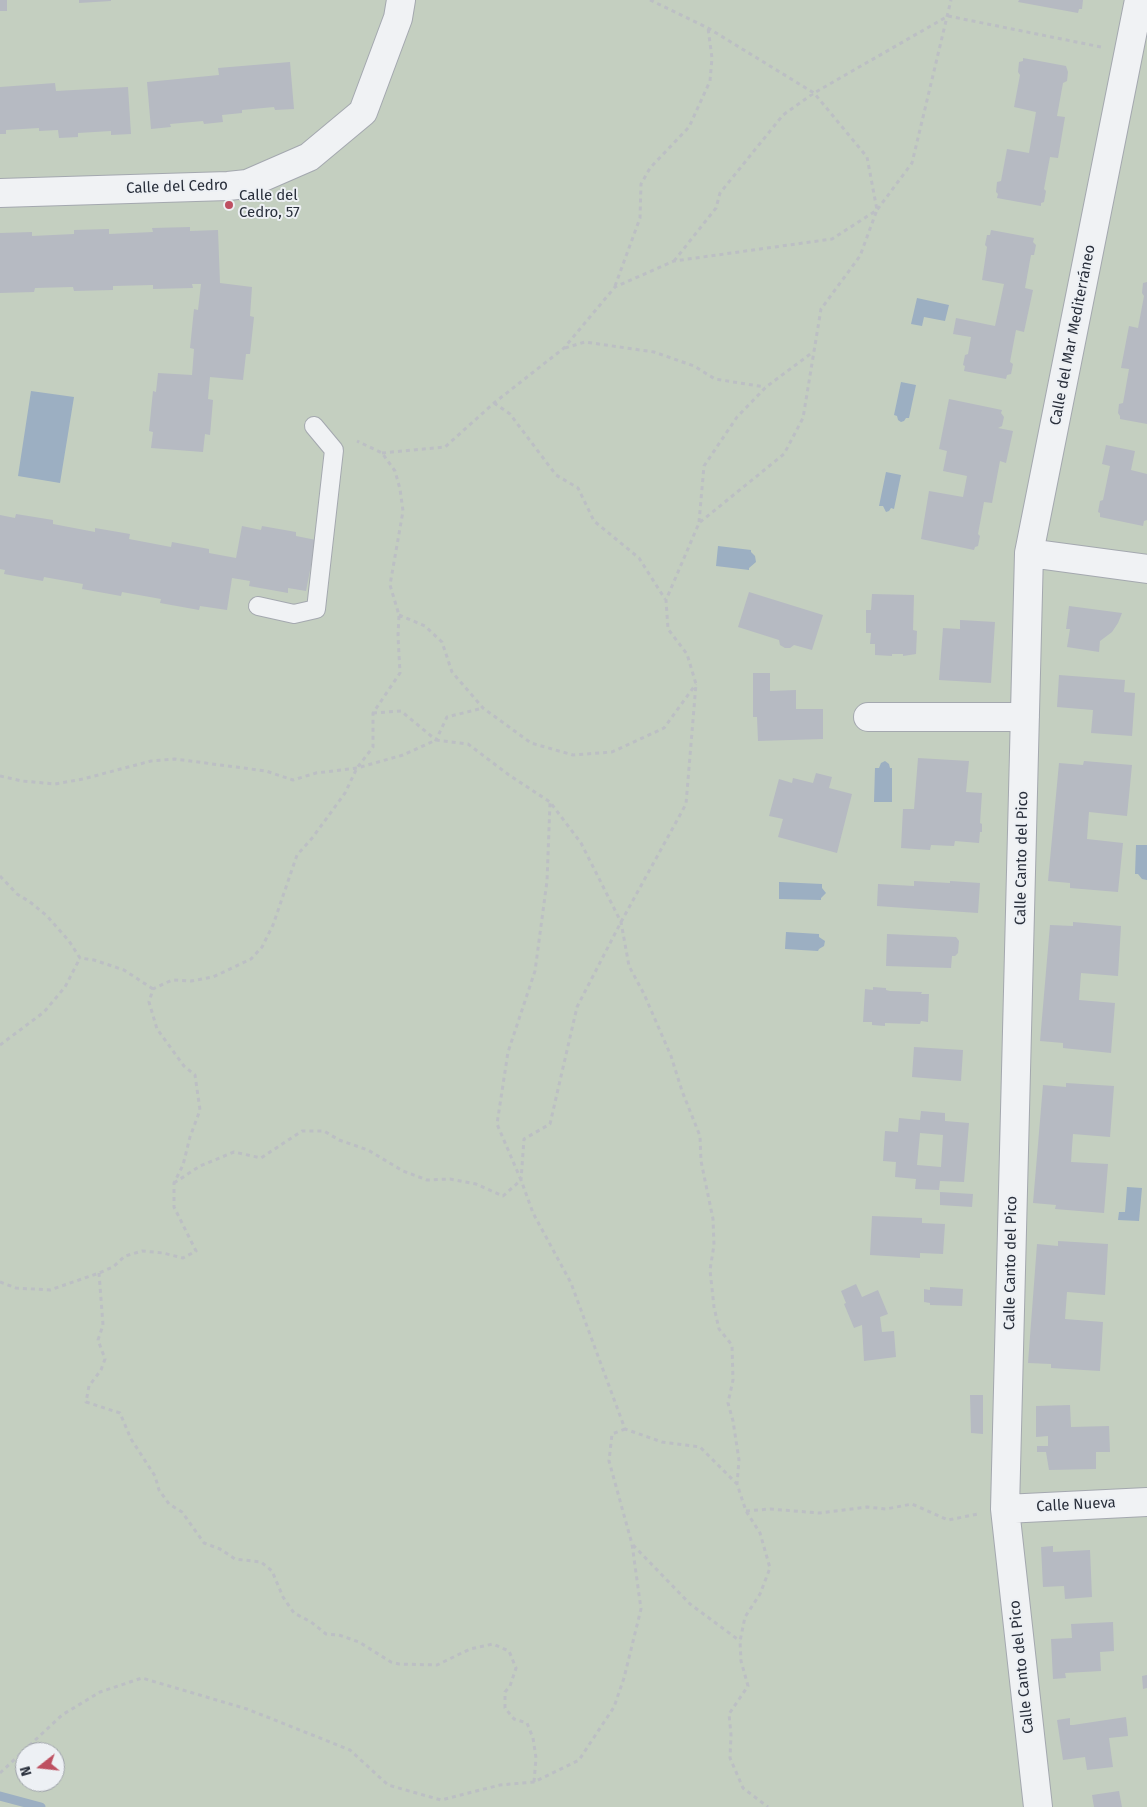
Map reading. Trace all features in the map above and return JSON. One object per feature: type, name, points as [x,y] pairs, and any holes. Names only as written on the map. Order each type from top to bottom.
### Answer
[{"type":"street","name":"Calle del Cedro","points":[[0,193],[247,184],[309,157],[363,112],[398,18],[401,0]]},
{"type":"street","name":"Calle del Mar Mediterráneo","points":[[1029,553],[1139,0]]},
{"type":"street","points":[[1029,553],[1147,569]]},
{"type":"street","name":"Calle Canto del Pico","points":[[1029,553],[1005,1509],[1038,1807]]},
{"type":"street","points":[[868,717],[1025,717]]},
{"type":"street","name":"Calle Nueva","points":[[1005,1509],[1147,1502]]},
{"type":"lane","points":[[258,606],[294,614],[316,609],[334,450],[314,426]]},
{"type":"path","points":[[650,0],[708,28],[814,93],[867,157],[877,210]]},
{"type":"path","points":[[699,523],[784,454],[803,418],[821,309],[860,256],[877,210],[912,163],[951,0]]},
{"type":"path","points":[[674,261],[716,208],[720,193],[783,115],[814,93],[948,16],[1129,53]]},
{"type":"path","points":[[382,454],[445,447],[494,403],[564,348],[615,287],[640,218],[641,184],[650,168],[689,127],[710,81],[712,58],[708,28]]},
{"type":"path","points":[[615,287],[674,261],[832,239],[877,210]]},
{"type":"path","points":[[564,348],[585,342],[654,352],[694,366],[715,379],[766,387]]},
{"type":"path","points":[[174,1183],[200,1166],[234,1152],[260,1158],[302,1130],[324,1131],[339,1140],[368,1150],[403,1171],[427,1180],[450,1179],[467,1182],[503,1196],[521,1180],[524,1139],[550,1124],[577,1007],[686,804],[696,684],[686,654],[668,629],[666,600],[699,523],[704,466],[737,417],[766,387],[813,352]]},
{"type":"path","points":[[494,403],[510,414],[556,475],[578,488],[594,521],[639,558],[666,600]]},
{"type":"path","points":[[153,988],[172,980],[191,981],[213,977],[251,959],[262,947],[273,924],[297,855],[313,837],[345,793],[358,768],[373,747],[372,713],[400,673],[399,615],[390,586],[403,511],[395,470],[382,454],[357,441],[314,426]]},
{"type":"path","points":[[399,615],[425,626],[442,642],[452,672],[483,708],[531,743],[573,754],[612,752],[664,728],[696,684]]},
{"type":"path","points":[[436,740],[447,716],[483,708]]},
{"type":"path","points":[[372,713],[401,711],[436,740]]},
{"type":"path","points":[[0,776],[22,781],[55,784],[83,779],[151,761],[175,759],[266,771],[293,780],[316,773],[358,768],[403,755],[436,740],[468,744],[550,802],[581,843],[621,922],[629,966],[644,994],[671,1056],[700,1136],[702,1161],[714,1219],[714,1245],[710,1270],[714,1307],[719,1329],[732,1345],[733,1380],[728,1403],[734,1421],[739,1460],[737,1484],[746,1510],[760,1533],[770,1568],[760,1594],[745,1617],[740,1641],[741,1661],[748,1686],[729,1714],[731,1735],[730,1758],[743,1788],[768,1807]]},
{"type":"path","points":[[550,802],[547,881],[535,971],[508,1052],[497,1124],[533,1213],[571,1283],[625,1429]]},
{"type":"path","points":[[0,876],[17,894],[47,916],[69,941],[80,958],[94,960],[124,970],[153,988]]},
{"type":"path","points":[[0,1046],[44,1012],[65,987],[80,958]]},
{"type":"path","points":[[0,1282],[16,1288],[50,1290],[99,1273],[113,1266],[125,1256],[142,1251],[163,1253],[183,1258],[196,1250],[174,1206],[174,1183],[183,1165],[190,1137],[200,1110],[199,1097],[195,1075],[184,1066],[156,1029],[149,1002],[153,988]]},
{"type":"path","points":[[99,1273],[102,1325],[98,1340],[105,1359],[101,1370],[89,1386],[86,1402],[120,1413],[131,1439],[155,1476],[160,1490],[170,1504],[182,1512],[204,1543],[220,1549],[235,1559],[261,1562],[272,1570],[284,1597],[294,1613],[311,1622],[326,1634],[339,1635],[359,1642],[391,1662],[399,1664],[437,1664],[470,1649],[493,1644],[510,1652],[516,1668],[510,1686],[505,1692],[505,1708],[514,1719],[527,1723],[533,1738],[536,1758],[534,1782]]},
{"type":"path","points":[[0,1774],[62,1715],[100,1692],[142,1678],[247,1708],[350,1750],[388,1785],[441,1800],[500,1785],[534,1782],[578,1760],[614,1707],[624,1678],[641,1609],[632,1544],[609,1460],[612,1434],[625,1429],[662,1442],[700,1447],[737,1484]]},
{"type":"path","points":[[746,1510],[770,1509],[819,1513],[867,1507],[886,1509],[912,1504],[948,1520],[1005,1509]]},
{"type":"path","points":[[632,1544],[690,1604],[740,1641]]},
{"type":"green space","points":[[0,0],[1147,0],[1147,1807],[0,1807]]},
{"type":"water","points":[[917,298],[949,305],[945,321],[924,317],[922,326],[911,324]]},
{"type":"water","points":[[901,382],[916,385],[909,418],[901,422],[894,415]]},
{"type":"water","points":[[31,391],[74,397],[60,483],[18,476]]},
{"type":"water","points":[[886,472],[901,475],[894,509],[891,508],[886,512],[883,506],[879,506]]},
{"type":"water","points":[[718,546],[751,550],[756,562],[749,570],[716,566]]},
{"type":"water","points":[[885,761],[892,768],[892,802],[874,802],[875,768],[879,768],[881,763]]},
{"type":"water","points":[[1136,845],[1147,845],[1147,880],[1135,874]]},
{"type":"water","points":[[779,882],[822,884],[822,888],[826,893],[821,900],[779,899]]},
{"type":"water","points":[[786,932],[819,934],[819,937],[825,941],[824,946],[818,951],[785,949]]},
{"type":"water","points":[[1127,1187],[1142,1188],[1139,1221],[1118,1220],[1119,1212],[1125,1212]]},
{"type":"building","points":[[0,0],[7,0],[7,11],[0,11]]},
{"type":"building","points":[[79,0],[111,0],[111,1],[79,3]]},
{"type":"building","points":[[1019,0],[1083,0],[1082,9],[1079,9],[1078,13],[1018,2]]},
{"type":"building","points":[[1023,58],[1066,66],[1068,72],[1067,81],[1063,83],[1057,116],[1065,117],[1058,158],[1050,157],[1044,189],[1046,191],[1044,202],[1041,203],[1041,206],[997,198],[998,194],[996,192],[997,182],[1001,181],[1007,149],[1029,153],[1036,112],[1014,107],[1020,75],[1018,72],[1019,62],[1023,61]]},
{"type":"building","points":[[290,62],[294,109],[275,110],[274,107],[242,110],[242,113],[222,115],[223,122],[204,124],[203,121],[170,124],[171,127],[151,129],[147,82],[219,75],[218,68]]},
{"type":"building","points":[[55,83],[56,91],[128,87],[131,134],[111,135],[111,131],[78,133],[78,137],[59,138],[58,130],[39,131],[39,128],[6,130],[6,134],[0,134],[0,87]]},
{"type":"building","points":[[190,227],[190,231],[218,230],[220,283],[252,287],[250,316],[254,317],[250,354],[246,354],[243,380],[210,377],[208,399],[213,400],[210,435],[205,434],[203,452],[151,448],[153,432],[149,431],[153,391],[156,392],[158,373],[192,375],[194,349],[190,348],[194,309],[198,310],[201,284],[192,284],[193,288],[153,289],[153,285],[113,286],[113,290],[74,291],[73,287],[35,288],[34,292],[0,293],[0,233],[32,232],[32,236],[74,234],[74,230],[109,229],[109,234],[153,232],[152,228]]},
{"type":"building","points":[[991,230],[1034,238],[1033,242],[1036,245],[1034,255],[1031,255],[1025,288],[1033,290],[1024,332],[1016,330],[1010,362],[1013,364],[1011,374],[1007,375],[1006,379],[964,371],[965,355],[968,354],[971,337],[953,334],[956,318],[995,326],[1004,284],[982,280],[987,247],[985,245],[987,235],[990,235]]},
{"type":"building","points":[[1147,282],[1147,424],[1120,419],[1118,413],[1119,404],[1123,403],[1129,369],[1121,368],[1129,326],[1138,328],[1144,296],[1142,293],[1143,283]]},
{"type":"building","points":[[949,399],[1002,410],[1001,413],[1004,417],[1002,426],[998,428],[1013,431],[1006,463],[1000,461],[992,503],[984,502],[978,534],[980,536],[978,546],[974,550],[921,539],[929,491],[963,497],[967,476],[943,471],[947,451],[939,449]]},
{"type":"building","points":[[1106,445],[1135,451],[1131,470],[1147,474],[1147,520],[1144,521],[1143,526],[1100,517],[1098,512],[1100,501],[1103,500],[1110,466],[1102,464]]},
{"type":"building","points":[[16,514],[53,520],[53,524],[95,532],[95,528],[130,534],[129,539],[171,547],[172,542],[209,549],[209,553],[236,558],[242,526],[261,530],[262,526],[296,532],[296,536],[316,540],[306,591],[288,588],[288,593],[249,586],[250,581],[232,578],[227,610],[200,606],[199,610],[160,603],[161,599],[122,592],[121,596],[82,589],[83,584],[44,577],[43,581],[4,574],[5,570],[0,569],[0,515],[15,518]]},
{"type":"building","points":[[749,592],[823,615],[812,650],[794,645],[790,648],[785,648],[780,645],[779,640],[738,627]]},
{"type":"building","points":[[872,594],[914,595],[913,630],[917,631],[916,654],[903,656],[903,654],[892,654],[892,656],[875,655],[875,644],[870,644],[871,633],[866,633],[866,610],[871,610]]},
{"type":"building","points":[[1069,606],[1122,613],[1112,632],[1100,641],[1099,652],[1067,647],[1070,629],[1066,629]]},
{"type":"building","points":[[960,620],[995,622],[991,683],[939,680],[943,628],[960,629]]},
{"type":"building","points":[[753,673],[770,673],[770,691],[796,690],[796,709],[823,709],[823,739],[758,741],[757,717],[753,717]]},
{"type":"building","points":[[1059,675],[1125,680],[1124,692],[1135,693],[1132,736],[1091,733],[1093,710],[1057,707]]},
{"type":"building","points":[[918,758],[969,761],[966,792],[982,793],[980,823],[982,824],[982,832],[980,832],[979,843],[955,841],[954,846],[931,845],[930,850],[901,848],[903,809],[914,809]]},
{"type":"building","points":[[1084,761],[1132,765],[1127,816],[1089,812],[1087,839],[1123,843],[1118,892],[1070,888],[1070,883],[1048,881],[1059,763],[1083,765]]},
{"type":"building","points":[[816,773],[832,777],[829,788],[852,794],[837,853],[778,837],[783,819],[769,816],[779,779],[792,783],[793,778],[813,783]]},
{"type":"building","points":[[914,881],[980,883],[978,913],[877,906],[878,884],[914,886]]},
{"type":"building","points":[[1073,922],[1121,926],[1118,976],[1081,973],[1079,1000],[1115,1003],[1111,1053],[1063,1048],[1063,1043],[1040,1041],[1050,925],[1073,926]]},
{"type":"building","points":[[887,934],[956,937],[959,941],[958,953],[952,956],[951,968],[886,966]]},
{"type":"building","points":[[873,987],[886,988],[886,990],[890,991],[929,994],[928,1022],[921,1021],[920,1024],[885,1023],[885,1026],[872,1025],[872,1022],[863,1022],[865,989],[873,990]]},
{"type":"building","points":[[914,1047],[963,1050],[961,1081],[912,1077]]},
{"type":"building","points":[[1066,1083],[1114,1086],[1110,1137],[1073,1134],[1071,1162],[1108,1164],[1104,1213],[1055,1209],[1056,1205],[1033,1203],[1043,1085],[1066,1087]]},
{"type":"building","points":[[921,1111],[945,1113],[945,1121],[969,1123],[964,1182],[940,1181],[939,1190],[915,1189],[916,1179],[895,1177],[896,1162],[883,1161],[885,1131],[898,1132],[899,1118],[920,1120]],"holes":[[[920,1133],[943,1135],[941,1167],[917,1165]]]},
{"type":"building","points":[[940,1192],[973,1194],[972,1207],[940,1205]]},
{"type":"building","points":[[872,1216],[922,1218],[922,1223],[945,1224],[943,1254],[920,1253],[920,1258],[870,1255]]},
{"type":"building","points":[[1058,1241],[1108,1244],[1105,1295],[1067,1292],[1065,1319],[1103,1322],[1100,1371],[1051,1368],[1051,1364],[1028,1363],[1037,1244],[1058,1246]]},
{"type":"building","points":[[856,1284],[862,1297],[878,1290],[888,1314],[880,1317],[882,1332],[894,1331],[896,1357],[864,1361],[862,1325],[854,1328],[841,1291]]},
{"type":"building","points":[[930,1287],[963,1289],[962,1306],[930,1305],[930,1303],[924,1302],[924,1289],[930,1290]]},
{"type":"building","points":[[970,1395],[983,1395],[983,1434],[971,1433]]},
{"type":"building","points":[[1070,1405],[1071,1427],[1109,1426],[1110,1452],[1096,1452],[1096,1469],[1049,1470],[1046,1452],[1037,1452],[1037,1446],[1048,1446],[1048,1436],[1036,1437],[1036,1406]]},
{"type":"building","points":[[1053,1546],[1053,1552],[1090,1550],[1092,1597],[1065,1599],[1064,1586],[1043,1587],[1041,1547]]},
{"type":"building","points":[[1113,1622],[1114,1651],[1100,1652],[1101,1671],[1065,1673],[1066,1678],[1053,1679],[1051,1639],[1072,1638],[1071,1624]]},
{"type":"building","points":[[1147,1675],[1147,1688],[1143,1689],[1142,1676]]},
{"type":"building","points":[[1126,1717],[1128,1736],[1109,1738],[1113,1767],[1087,1770],[1085,1757],[1063,1760],[1057,1720],[1070,1718],[1070,1725],[1073,1725]]},
{"type":"building","points":[[1119,1791],[1122,1807],[1094,1807],[1092,1795]]},
{"type":"waterway","points":[[0,1796],[41,1807]]},
{"type":"place","name":"Calle del Cedro, 57","points":[[229,205]]}]
